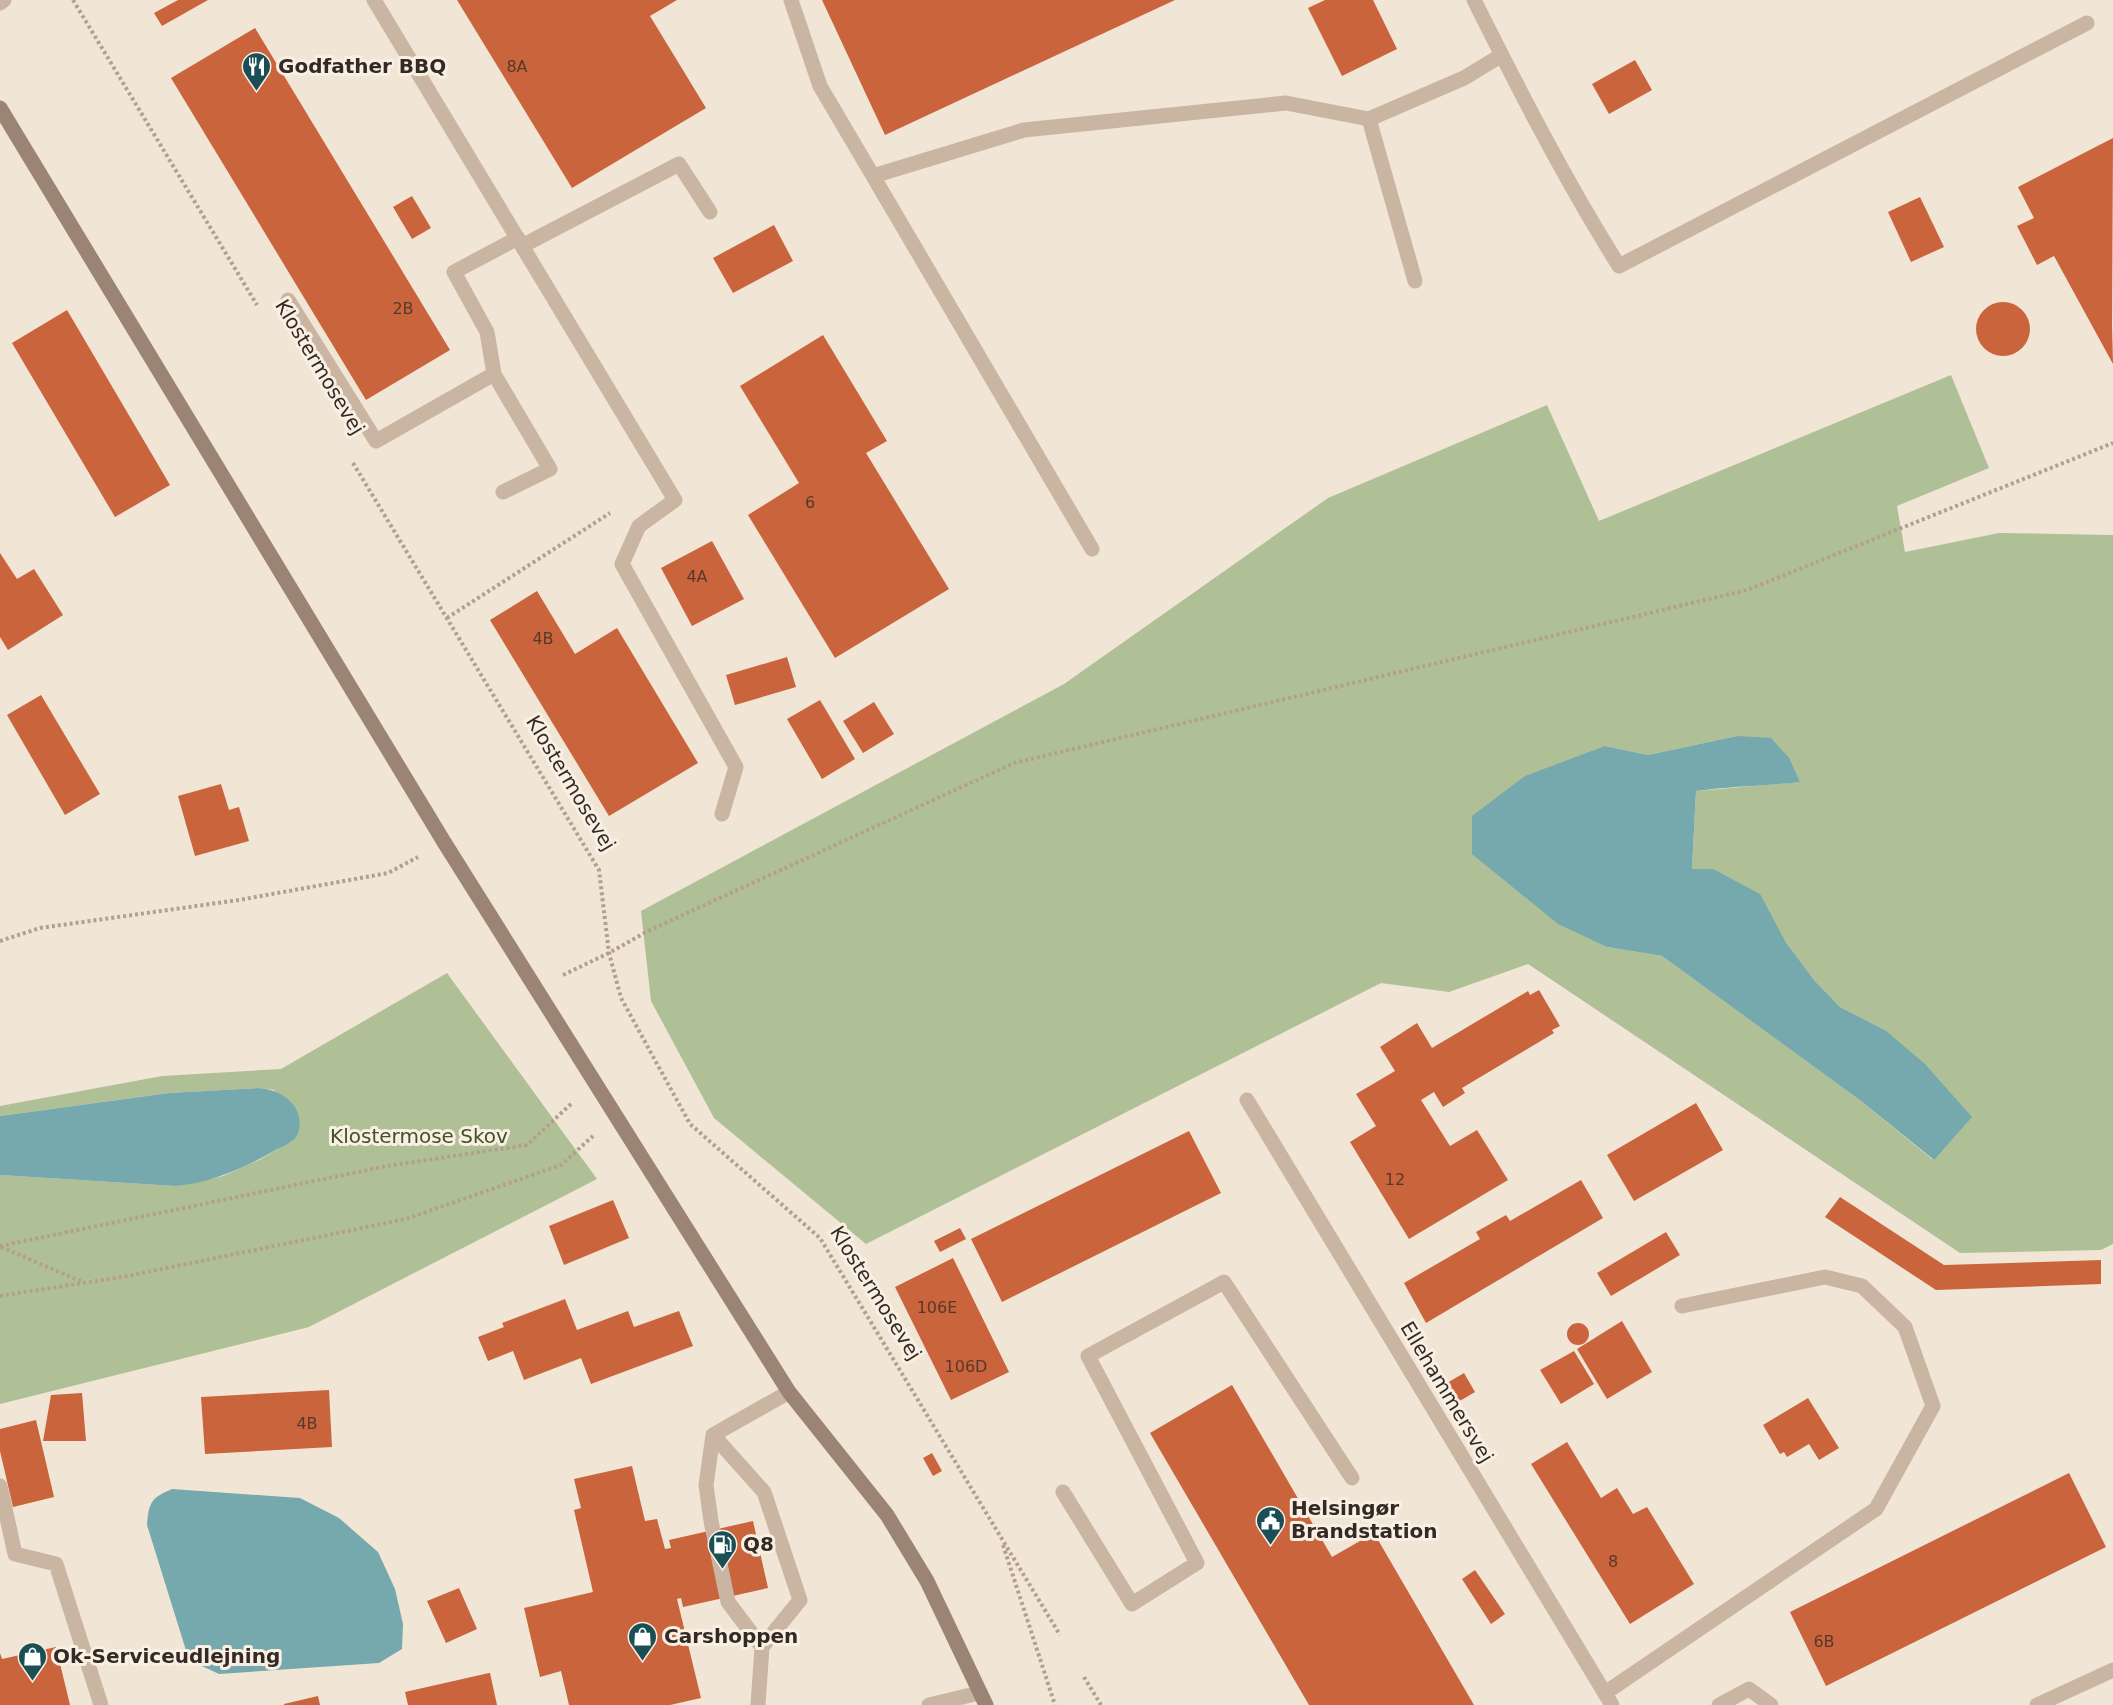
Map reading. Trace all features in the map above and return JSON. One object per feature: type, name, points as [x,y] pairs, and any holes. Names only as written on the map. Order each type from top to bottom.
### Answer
[{"type":"main road","points":[[0,108],[444,842],[789,1392],[887,1515],[927,1581],[983,1699]]},
{"type":"street","points":[[0,3],[4,0]]},
{"type":"street","points":[[374,0],[675,500],[639,525],[622,564],[736,767],[722,814]]},
{"type":"street","points":[[791,0],[820,86],[1092,549]]},
{"type":"street","points":[[1474,0],[1589,219],[1618,266],[2087,23]]},
{"type":"street","points":[[873,176],[1024,130],[1286,103],[1369,119],[1464,78],[1502,55]]},
{"type":"street","points":[[1369,119],[1415,281]]},
{"type":"street","points":[[503,492],[550,469],[494,374],[487,332],[454,272],[679,164],[710,212]]},
{"type":"street","points":[[288,300],[376,441],[494,374]]},
{"type":"street","name":"Ellehammersvej","points":[[1247,1100],[1609,1699]]},
{"type":"street","points":[[1609,1699],[1876,1509],[1933,1406],[1905,1327],[1862,1286],[1825,1277],[1682,1306]]},
{"type":"street","points":[[1063,1492],[1131,1604],[1197,1563],[1088,1356],[1224,1282],[1352,1478]]},
{"type":"street","points":[[713,1435],[789,1392]]},
{"type":"street","points":[[713,1435],[706,1485],[728,1602],[762,1647]]},
{"type":"street","points":[[713,1435],[764,1492],[800,1600],[762,1647],[758,1705]]},
{"type":"street","points":[[0,1486],[15,1554],[56,1564],[101,1705]]},
{"type":"street","points":[[2037,1705],[2113,1670]]},
{"type":"street","points":[[1719,1705],[1749,1689],[1771,1705]]},
{"type":"street","points":[[930,1705],[983,1699]]},
{"type":"path","name":"Klostermosevej","points":[[73,0],[263,314]]},
{"type":"path","points":[[535,987],[609,953],[648,931],[1014,763],[1747,590],[2113,443]]},
{"type":"path","name":"Klostermosevej","points":[[349,456],[599,870],[609,953],[621,998],[690,1124],[820,1238],[1060,1635]]},
{"type":"path","points":[[447,618],[614,511]]},
{"type":"path","points":[[0,941],[40,928],[239,900],[388,873],[444,842]]},
{"type":"path","points":[[0,1246],[387,1166],[527,1145],[595,1083]]},
{"type":"path","points":[[0,1296],[86,1283],[406,1219],[561,1164],[616,1116]]},
{"type":"path","points":[[0,1246],[86,1283]]},
{"type":"path","points":[[1000,1536],[1054,1705]]},
{"type":"path","points":[[1084,1677],[1101,1705]]},
{"type":"green space","points":[[1951,375],[1989,468],[1897,506],[1905,552],[1999,533],[2113,535],[2113,1244],[2101,1250],[1960,1253],[1528,964],[1449,992],[1381,983],[866,1244],[714,1118],[651,1001],[641,911],[1064,684],[1328,498],[1547,405],[1599,521]],"holes":[[[1737,736],[1790,759],[1800,782],[1696,791],[1692,869],[1785,941],[1815,981],[1840,1007],[1885,1030],[1933,1160],[1861,1101],[1662,956],[1607,947],[1605,746],[1648,755]]]},
{"type":"green space","name":"Klostermose Skov","points":[[447,973],[597,1179],[309,1327],[0,1404],[0,1175],[175,1186],[223,1176],[259,1160],[291,1142],[299,1133],[300,1123],[274,1090],[259,1088],[169,1093],[0,1116],[0,1106],[162,1076],[281,1069]]},
{"type":"water","points":[[1737,736],[1771,738],[1790,759],[1800,782],[1696,791],[1692,869],[1713,869],[1760,894],[1785,941],[1815,981],[1840,1007],[1885,1030],[1925,1064],[1972,1117],[1934,1160],[1861,1101],[1662,956],[1607,947],[1558,924],[1472,854],[1472,816],[1525,776],[1605,746],[1648,755]]},
{"type":"water","points":[[259,1088],[279,1093],[295,1107],[299,1117],[298,1134],[285,1145],[252,1163],[214,1178],[175,1186],[0,1175],[0,1116],[169,1093]]},
{"type":"water","points":[[172,1489],[300,1498],[339,1518],[378,1552],[395,1589],[403,1624],[402,1649],[379,1663],[219,1674],[189,1660],[147,1525],[152,1502]]},
{"type":"building","points":[[178,0],[208,0],[162,26],[154,13]]},
{"type":"building","points":[[457,0],[677,0],[650,16],[706,108],[572,188]]},
{"type":"building","points":[[822,0],[1175,0],[885,135]]},
{"type":"building","points":[[1325,0],[1373,0],[1397,49],[1342,76],[1308,8]]},
{"type":"building","points":[[255,28],[450,350],[366,400],[171,78]]},
{"type":"building","points":[[1635,60],[1652,90],[1609,114],[1592,84]]},
{"type":"building","points":[[2113,138],[2113,364],[2054,256],[2037,265],[2017,226],[2034,218],[2018,187]]},
{"type":"building","points":[[412,196],[431,228],[412,239],[393,207]]},
{"type":"building","points":[[1920,197],[1944,247],[1911,262],[1888,212]]},
{"type":"building","points":[[774,225],[793,261],[733,293],[713,258]]},
{"type":"building","points":[[1998,302],[2008,302],[2018,306],[2026,314],[2030,329],[2026,344],[2018,352],[2008,356],[1998,356],[1988,352],[1980,344],[1976,334],[1976,324],[1980,314],[1988,306]]},
{"type":"building","points":[[67,310],[170,485],[115,517],[12,343]]},
{"type":"building","points":[[823,335],[887,441],[866,453],[949,589],[835,658],[748,515],[799,483],[740,386]]},
{"type":"building","points":[[712,541],[744,599],[692,626],[661,568]]},
{"type":"building","points":[[0,553],[17,579],[34,569],[63,615],[8,650],[0,637]]},
{"type":"building","points":[[537,591],[575,654],[617,628],[698,763],[609,816],[490,620]]},
{"type":"building","points":[[787,657],[796,687],[735,705],[726,675]]},
{"type":"building","points":[[41,695],[100,794],[65,815],[7,715]]},
{"type":"building","points":[[820,700],[855,759],[822,779],[787,719]]},
{"type":"building","points":[[874,702],[894,734],[863,753],[843,721]]},
{"type":"building","points":[[221,784],[229,810],[239,807],[249,841],[195,856],[178,796]]},
{"type":"building","points":[[1539,990],[1560,1026],[1552,1030],[1554,1033],[1462,1088],[1465,1093],[1443,1107],[1434,1092],[1421,1100],[1450,1146],[1477,1130],[1508,1180],[1409,1239],[1350,1142],[1376,1126],[1356,1094],[1395,1071],[1380,1047],[1417,1023],[1432,1048],[1528,991],[1530,995]]},
{"type":"building","points":[[1696,1103],[1723,1150],[1634,1201],[1607,1155]]},
{"type":"building","points":[[1189,1131],[1221,1193],[1002,1302],[971,1239]]},
{"type":"building","points":[[1581,1180],[1603,1218],[1426,1323],[1404,1283],[1480,1239],[1476,1232],[1506,1215],[1510,1221]]},
{"type":"building","points":[[1840,1197],[1944,1265],[2101,1260],[2101,1284],[1936,1290],[1825,1217]]},
{"type":"building","points":[[613,1200],[629,1238],[564,1265],[549,1226]]},
{"type":"building","points":[[960,1228],[966,1239],[940,1252],[934,1241]]},
{"type":"building","points":[[1666,1232],[1680,1255],[1611,1296],[1597,1273]]},
{"type":"building","points":[[953,1258],[1009,1372],[951,1400],[895,1287]]},
{"type":"building","points":[[565,1299],[577,1330],[628,1311],[634,1327],[679,1311],[693,1346],[591,1384],[581,1358],[524,1380],[513,1351],[488,1361],[478,1337],[504,1327],[502,1323]]},
{"type":"building","points":[[1622,1321],[1652,1372],[1607,1399],[1577,1349]]},
{"type":"building","points":[[1578,1323],[1586,1326],[1589,1334],[1586,1342],[1578,1345],[1570,1342],[1567,1334],[1570,1326]]},
{"type":"building","points":[[1574,1351],[1594,1384],[1561,1404],[1540,1370]]},
{"type":"building","points":[[1464,1373],[1475,1392],[1458,1402],[1447,1383]]},
{"type":"building","name":"Helsingør Brandstation","points":[[1232,1385],[1332,1557],[1374,1533],[1474,1705],[1309,1705],[1150,1433]]},
{"type":"building","points":[[329,1390],[332,1447],[205,1454],[201,1397]]},
{"type":"building","points":[[82,1393],[86,1441],[43,1441],[51,1395]]},
{"type":"building","points":[[1808,1398],[1839,1448],[1819,1460],[1809,1444],[1787,1457],[1784,1452],[1780,1454],[1763,1425]]},
{"type":"building","points":[[36,1420],[54,1497],[13,1507],[0,1451],[0,1429]]},
{"type":"building","points":[[1567,1442],[1601,1498],[1617,1488],[1633,1514],[1647,1507],[1694,1584],[1630,1624],[1531,1464]]},
{"type":"building","points":[[932,1453],[942,1471],[933,1476],[923,1458]]},
{"type":"building","points":[[632,1466],[645,1521],[657,1519],[665,1549],[671,1548],[669,1540],[753,1521],[768,1588],[683,1607],[681,1598],[677,1599],[701,1698],[670,1705],[569,1705],[561,1671],[540,1677],[524,1608],[593,1592],[574,1510],[581,1508],[574,1479]]},
{"type":"building","points":[[2069,1473],[2106,1547],[1826,1686],[1790,1612]]},
{"type":"building","points":[[1475,1570],[1505,1614],[1491,1624],[1462,1579]]},
{"type":"building","points":[[459,1588],[477,1629],[446,1643],[427,1601]]},
{"type":"building","name":"Ok-Serviceudlejning","points":[[56,1647],[70,1705],[0,1705],[0,1653],[2,1659]]},
{"type":"building","points":[[490,1673],[497,1705],[408,1705],[405,1692]]},
{"type":"building","points":[[318,1696],[320,1705],[284,1705],[284,1704]]},
{"type":"place","name":"Godfather BBQ","points":[[257,92]]},
{"type":"place","name":"Helsingør Brandstation","points":[[1270,1546]]},
{"type":"place","name":"Q8","points":[[722,1570]]},
{"type":"place","name":"Carshoppen","points":[[643,1662]]},
{"type":"place","name":"Ok-Serviceudlejning","points":[[32,1682]]}]
